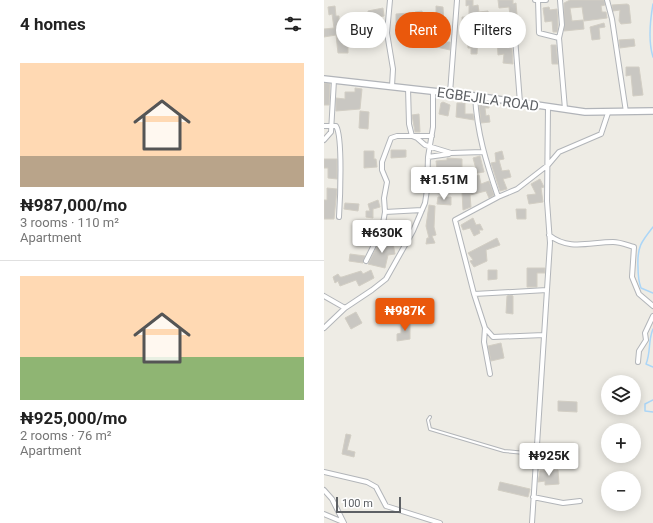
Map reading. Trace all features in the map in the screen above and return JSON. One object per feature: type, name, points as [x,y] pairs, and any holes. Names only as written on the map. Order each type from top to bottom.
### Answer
[{"type":"street","points":[[390,0],[387,33],[393,69],[392,86]]},
{"type":"street","points":[[450,93],[457,0]]},
{"type":"street","points":[[535,0],[546,0]]},
{"type":"street","points":[[538,0],[538,33],[559,38]]},
{"type":"street","points":[[560,0],[562,25],[559,38],[565,109]]},
{"type":"street","points":[[607,0],[612,19],[626,112]]},
{"type":"street","points":[[516,48],[520,103]]},
{"type":"street","name":"EGBEJILA ROAD","points":[[324,79],[475,96],[565,109],[608,113],[653,111]]},
{"type":"street","points":[[324,140],[331,132],[334,80]]},
{"type":"street","points":[[408,88],[409,124],[412,136]]},
{"type":"street","points":[[324,328],[345,308],[386,279],[413,231],[422,210],[427,190],[428,157],[432,136],[433,91]]},
{"type":"street","points":[[475,96],[476,121],[483,152],[498,196]]},
{"type":"street","points":[[532,523],[533,497],[538,454],[550,249],[547,201],[548,107]]},
{"type":"street","points":[[490,374],[484,342],[484,328],[455,220],[498,196],[517,189],[548,165],[559,152],[601,134],[608,113]]},
{"type":"street","points":[[324,126],[336,126],[339,130],[339,217]]},
{"type":"street","points":[[366,261],[382,229],[385,212],[384,198],[387,182],[382,170],[382,162],[391,138],[397,136],[432,136]]},
{"type":"street","points":[[412,136],[417,138],[424,145],[451,153]]},
{"type":"street","points":[[428,157],[451,153],[483,152]]},
{"type":"street","points":[[385,212],[422,210]]},
{"type":"street","points":[[549,235],[558,242],[576,245],[615,242],[634,247],[632,277],[639,294],[653,306]]},
{"type":"street","points":[[550,249],[558,242]]},
{"type":"street","points":[[474,294],[547,290]]},
{"type":"street","points":[[324,296],[345,308]]},
{"type":"street","points":[[638,362],[640,350],[646,340],[645,333],[653,316]]},
{"type":"street","points":[[484,328],[494,337]]},
{"type":"street","points":[[484,342],[494,337],[544,335]]},
{"type":"street","points":[[324,472],[367,482],[376,487],[386,506],[440,523]]},
{"type":"street","points":[[324,490],[332,499],[344,523]]},
{"type":"street","points":[[533,497],[563,503],[580,501]]},
{"type":"street","points":[[324,514],[344,523]]},
{"type":"lane","points":[[430,417],[428,420],[430,429],[504,451],[538,454]]},
{"type":"building","points":[[466,0],[473,0],[473,6],[478,5],[479,12],[469,12],[469,5],[466,6]]},
{"type":"building","points":[[498,0],[513,0],[513,4],[516,3],[517,12],[510,12],[509,7],[499,8]]},
{"type":"building","points":[[570,0],[604,0],[605,5],[601,6],[602,12],[606,12],[607,18],[584,21],[582,7],[570,8],[572,21],[583,20],[584,29],[564,31],[564,3]]},
{"type":"building","points":[[612,5],[629,5],[631,23],[621,24],[619,21],[620,10],[613,11]]},
{"type":"building","points":[[335,6],[336,35],[324,37],[324,29],[334,28],[332,14],[329,15],[328,7]]},
{"type":"building","points":[[436,6],[443,7],[443,12],[436,12]]},
{"type":"building","points":[[549,7],[550,10],[557,9],[557,32],[553,32],[552,21],[545,22],[543,8]]},
{"type":"building","points":[[383,8],[384,12],[368,12]]},
{"type":"building","points":[[604,23],[605,27],[599,28],[600,39],[592,40],[590,27]]},
{"type":"building","points":[[634,39],[635,46],[620,48],[619,40]]},
{"type":"building","points":[[551,45],[556,45],[558,64],[552,64]]},
{"type":"building","points":[[337,48],[348,48],[348,53],[338,53]]},
{"type":"building","points":[[471,48],[477,48],[477,54],[471,54]]},
{"type":"building","points":[[498,48],[512,48],[513,64],[503,63],[504,54],[498,55]]},
{"type":"building","points":[[626,67],[639,67],[643,95],[633,96],[631,75],[626,76]]},
{"type":"building","points":[[324,83],[330,84],[329,105],[324,105]]},
{"type":"building","points":[[355,88],[362,89],[360,109],[336,111],[336,98],[345,99],[345,92],[355,92]]},
{"type":"building","points":[[443,102],[450,105],[448,116],[439,114],[441,103]]},
{"type":"building","points":[[457,103],[465,103],[465,114],[473,114],[474,120],[456,117]]},
{"type":"building","points":[[479,104],[489,104],[489,108],[485,108],[486,116],[489,115],[490,122],[481,123]]},
{"type":"building","points":[[360,111],[369,112],[368,129],[359,128]]},
{"type":"building","points":[[419,114],[420,132],[415,132],[412,115]]},
{"type":"building","points":[[391,150],[406,150],[406,157],[391,158]]},
{"type":"building","points":[[364,151],[374,151],[374,159],[376,159],[377,167],[364,168]]},
{"type":"building","points":[[502,151],[504,159],[499,160],[502,171],[509,170],[511,177],[503,179],[507,189],[500,191],[491,163],[496,162],[495,153]]},
{"type":"building","points":[[480,156],[484,172],[477,173],[473,158]]},
{"type":"building","points":[[447,158],[462,159],[462,174],[455,174],[455,168],[437,169],[436,161],[447,160]]},
{"type":"building","points":[[324,159],[337,159],[337,179],[328,178],[328,168],[324,168]]},
{"type":"building","points":[[479,175],[481,184],[489,181],[494,195],[489,198],[486,191],[470,195],[471,207],[463,210],[462,192],[474,191],[471,177]]},
{"type":"building","points":[[540,179],[544,187],[541,188],[543,202],[529,204],[527,195],[536,194],[531,184]]},
{"type":"building","points":[[327,188],[337,189],[334,219],[324,219],[324,200],[327,200]]},
{"type":"building","points":[[438,197],[451,197],[451,205],[437,204]]},
{"type":"building","points":[[378,200],[380,207],[373,209],[373,218],[366,217],[366,211],[370,211],[368,204]]},
{"type":"building","points":[[345,203],[359,204],[358,211],[344,209]]},
{"type":"building","points":[[429,205],[435,206],[434,227],[436,235],[432,236],[435,243],[426,244],[427,238],[429,238],[426,226]]},
{"type":"building","points":[[516,209],[526,209],[526,219],[517,219]]},
{"type":"building","points":[[473,218],[476,225],[480,224],[483,230],[479,230],[480,233],[474,236],[470,228],[463,230],[461,225]]},
{"type":"building","points":[[361,229],[368,229],[369,237],[365,237],[365,245],[357,245],[357,238],[362,238]]},
{"type":"building","points":[[497,238],[500,245],[486,250],[487,261],[474,267],[470,261],[473,260],[468,253]]},
{"type":"building","points":[[385,240],[393,243],[395,254],[388,255],[385,268],[368,264],[380,241],[385,243]]},
{"type":"building","points":[[350,254],[365,256],[363,263],[349,261]]},
{"type":"building","points":[[527,268],[545,268],[545,273],[537,273],[537,287],[527,287]]},
{"type":"building","points":[[371,270],[374,278],[359,286],[356,280],[340,286],[338,281],[335,283],[333,277],[338,274],[342,277],[361,271],[363,274]]},
{"type":"building","points":[[488,270],[497,270],[497,279],[488,280]]},
{"type":"building","points":[[507,296],[513,296],[513,314],[506,313]]},
{"type":"building","points":[[356,312],[362,323],[351,329],[345,318]]},
{"type":"building","points":[[410,321],[410,339],[397,341],[397,334],[401,333],[401,323]]},
{"type":"building","points":[[501,343],[504,358],[491,361],[488,346]]},
{"type":"building","points":[[558,401],[577,402],[577,412],[558,411]]},
{"type":"building","points":[[346,434],[351,435],[347,450],[355,452],[354,457],[342,454]]},
{"type":"building","points":[[558,470],[559,484],[545,485],[545,481],[538,482],[540,471]]},
{"type":"building","points":[[500,482],[530,489],[528,497],[498,490]]},
{"type":"waterway","points":[[653,4],[650,31],[650,44],[653,57]]},
{"type":"waterway","points":[[653,227],[645,237],[638,254],[638,278],[641,288],[653,293]]},
{"type":"waterway","points":[[653,329],[650,337],[646,364],[653,367]]},
{"type":"waterway","points":[[653,400],[645,404],[645,411],[653,412]]}]
